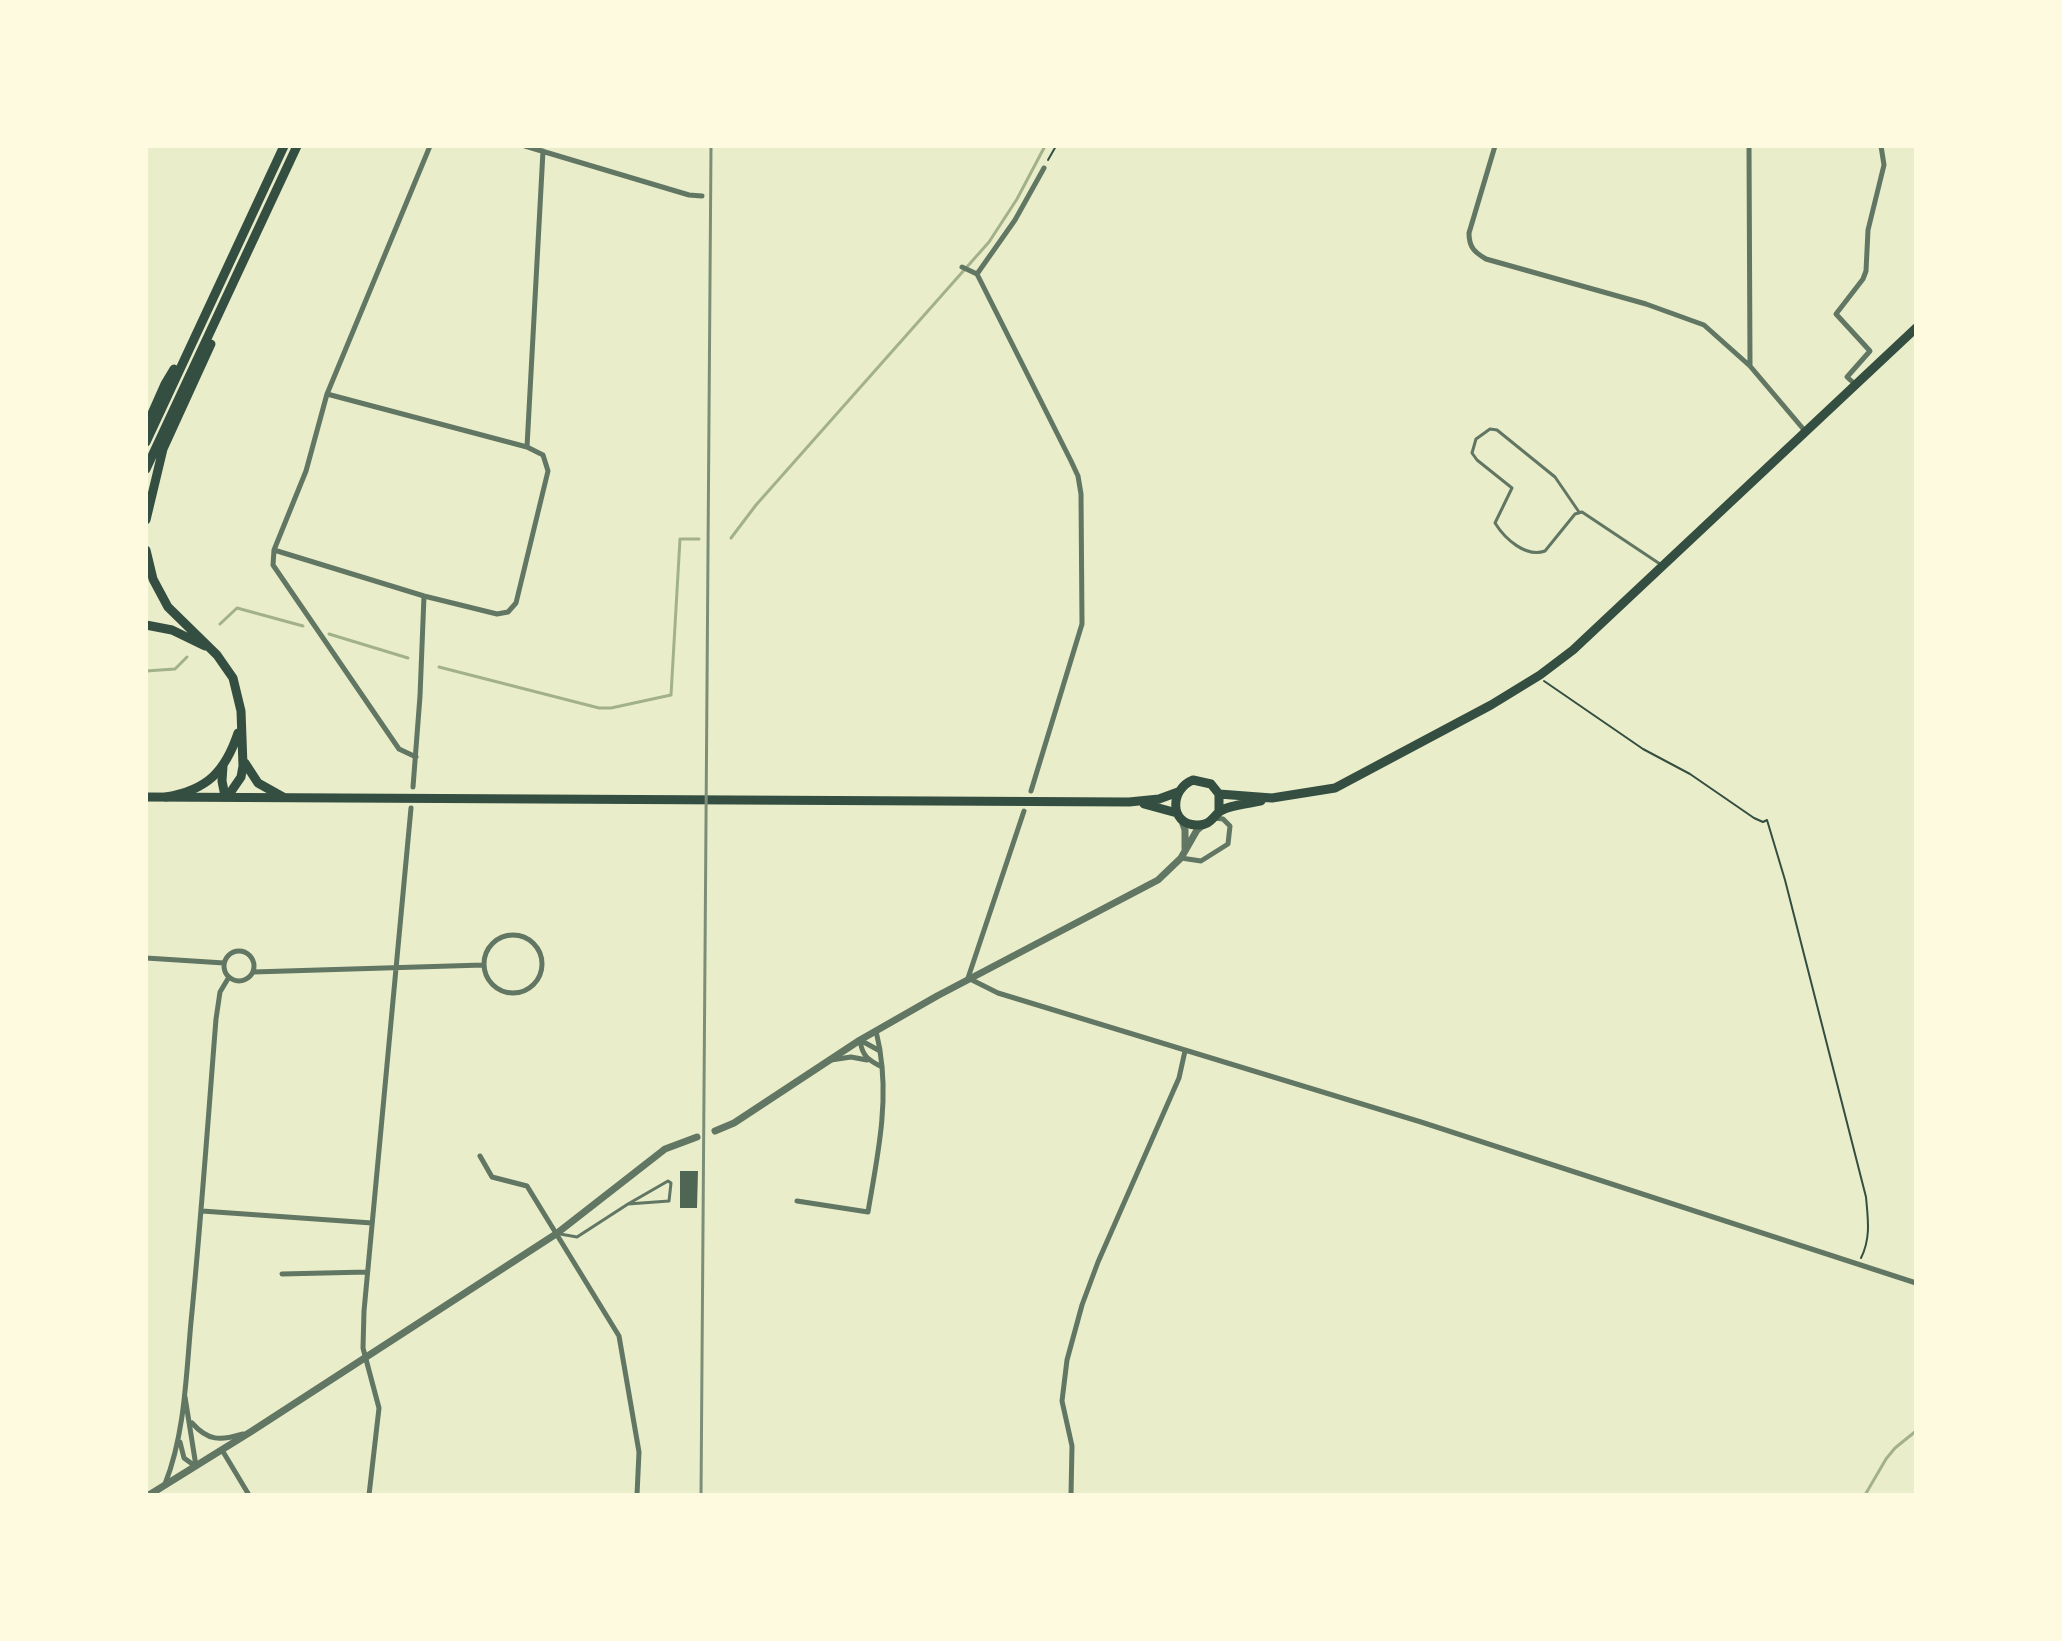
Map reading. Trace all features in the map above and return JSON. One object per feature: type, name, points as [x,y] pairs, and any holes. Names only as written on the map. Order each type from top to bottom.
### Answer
[{"type":"main road","points":[[146,442],[284,146]]},
{"type":"main road","points":[[146,469],[297,146]]},
{"type":"main road","points":[[146,520],[163,449],[244,273],[270,204]]},
{"type":"main road","points":[[1129,802],[1179,815],[1192,825],[1272,798],[1335,788],[1491,705],[1573,650],[1916,328]]},
{"type":"main road","points":[[146,427],[165,384],[192,343]]},
{"type":"main road","points":[[146,550],[153,579],[168,607],[211,649],[228,669],[237,688],[242,774],[226,796]]},
{"type":"main road","points":[[146,625],[172,630],[211,649]]},
{"type":"main road","points":[[166,797],[199,787],[223,766],[232,752],[241,726]]},
{"type":"main road","points":[[243,755],[254,779],[283,797]]},
{"type":"main road","points":[[223,766],[221,776],[226,796]]},
{"type":"main road","points":[[146,797],[1129,802],[1159,799],[1178,792],[1187,783],[1199,780],[1211,784],[1219,794],[1272,798]]},
{"type":"main road","points":[[1178,792],[1175,802],[1179,815]]},
{"type":"main road","points":[[1213,818],[1219,794]]},
{"type":"street","points":[[416,757],[399,749],[273,565],[274,550],[306,471],[327,394],[430,146]]},
{"type":"street","points":[[525,146],[689,195],[702,196]]},
{"type":"street","points":[[1495,146],[1469,233],[1469,244],[1476,253],[1486,259],[1646,304],[1704,325],[1750,366],[1805,431]]},
{"type":"street","points":[[1749,146],[1750,366]]},
{"type":"street","points":[[1856,385],[1847,377],[1870,351],[1836,314],[1866,271],[1868,230],[1884,165],[1881,146]]},
{"type":"street","points":[[527,447],[543,151]]},
{"type":"street","points":[[974,273],[1015,220],[1044,168]]},
{"type":"street","points":[[962,267],[974,273],[1081,485],[1082,624],[1031,791]]},
{"type":"street","points":[[274,550],[424,596],[497,614],[508,612],[516,603],[548,471],[543,455],[527,447],[327,394]]},
{"type":"street","points":[[413,787],[424,596]]},
{"type":"street","points":[[369,1495],[379,1408],[365,1358],[364,1311],[411,808]]},
{"type":"street","points":[[968,978],[1024,811]]},
{"type":"street","points":[[1179,815],[1186,836],[1182,856]]},
{"type":"street","points":[[715,1131],[734,1123],[860,1040],[968,978],[1158,880],[1182,856],[1197,830],[1213,818],[1223,819],[1230,826],[1228,844],[1201,861],[1182,856]]},
{"type":"street","points":[[512,934],[530,940],[541,955],[542,964],[535,983],[518,993],[498,990],[485,975],[483,965],[488,947],[503,936],[512,934]]},
{"type":"street","points":[[253,972],[254,962],[244,951],[234,951],[224,963],[229,977],[242,981],[253,972],[483,965]]},
{"type":"street","points":[[146,958],[224,963]]},
{"type":"street","points":[[165,1484],[179,1438],[202,1211],[216,1019],[220,992],[229,977]]},
{"type":"street","points":[[968,978],[998,993],[1406,1117],[1916,1283]]},
{"type":"street","points":[[797,1201],[868,1212],[883,1120],[885,1082],[876,1031]]},
{"type":"street","points":[[860,1040],[880,1051]]},
{"type":"street","points":[[860,1040],[862,1053],[867,1060]]},
{"type":"street","points":[[1071,1495],[1072,1446],[1062,1401],[1067,1360],[1098,1262],[1179,1078],[1185,1051]]},
{"type":"street","points":[[830,1060],[851,1057],[883,1068]]},
{"type":"street","points":[[149,1495],[556,1234],[665,1149],[697,1137]]},
{"type":"street","points":[[480,1156],[492,1177],[527,1186],[619,1336],[639,1452],[637,1495]]},
{"type":"street","points":[[202,1211],[372,1223]]},
{"type":"street","points":[[282,1274],[367,1272]]},
{"type":"street","points":[[184,1392],[196,1466]]},
{"type":"street","points":[[190,1422],[202,1434],[214,1439],[252,1431]]},
{"type":"street","points":[[179,1438],[181,1453],[196,1466]]},
{"type":"street","points":[[222,1450],[249,1495]]},
{"type":"lane","points":[[1579,512],[1545,551],[1534,554],[1519,547],[1495,523],[1512,488],[1477,460],[1472,453],[1476,439],[1490,429],[1497,430],[1555,477],[1579,512],[1662,566]]},
{"type":"lane","points":[[556,1234],[577,1237],[657,1185],[668,1181],[671,1183],[669,1201],[628,1204]]},
{"type":"path","points":[[1044,168],[1056,146]]},
{"type":"path","points":[[1540,675],[1547,685],[1643,749],[1690,774],[1754,818],[1763,822],[1767,820],[1866,1197],[1869,1224],[1865,1251]]},
{"type":"building","points":[[680,1171],[698,1171],[697,1208],[680,1208]]},
{"type":"waterway","points":[[731,538],[756,505],[989,242],[1017,199],[1045,146]]},
{"type":"waterway","points":[[439,667],[599,708],[671,695],[680,539],[699,539]]},
{"type":"waterway","points":[[220,624],[237,608],[303,626]]},
{"type":"waterway","points":[[329,634],[408,658]]},
{"type":"waterway","points":[[146,671],[175,669],[187,657]]},
{"type":"waterway","points":[[1865,1495],[1886,1459],[1916,1431]]},
{"type":"railway","points":[[701,1495],[711,146]]}]
